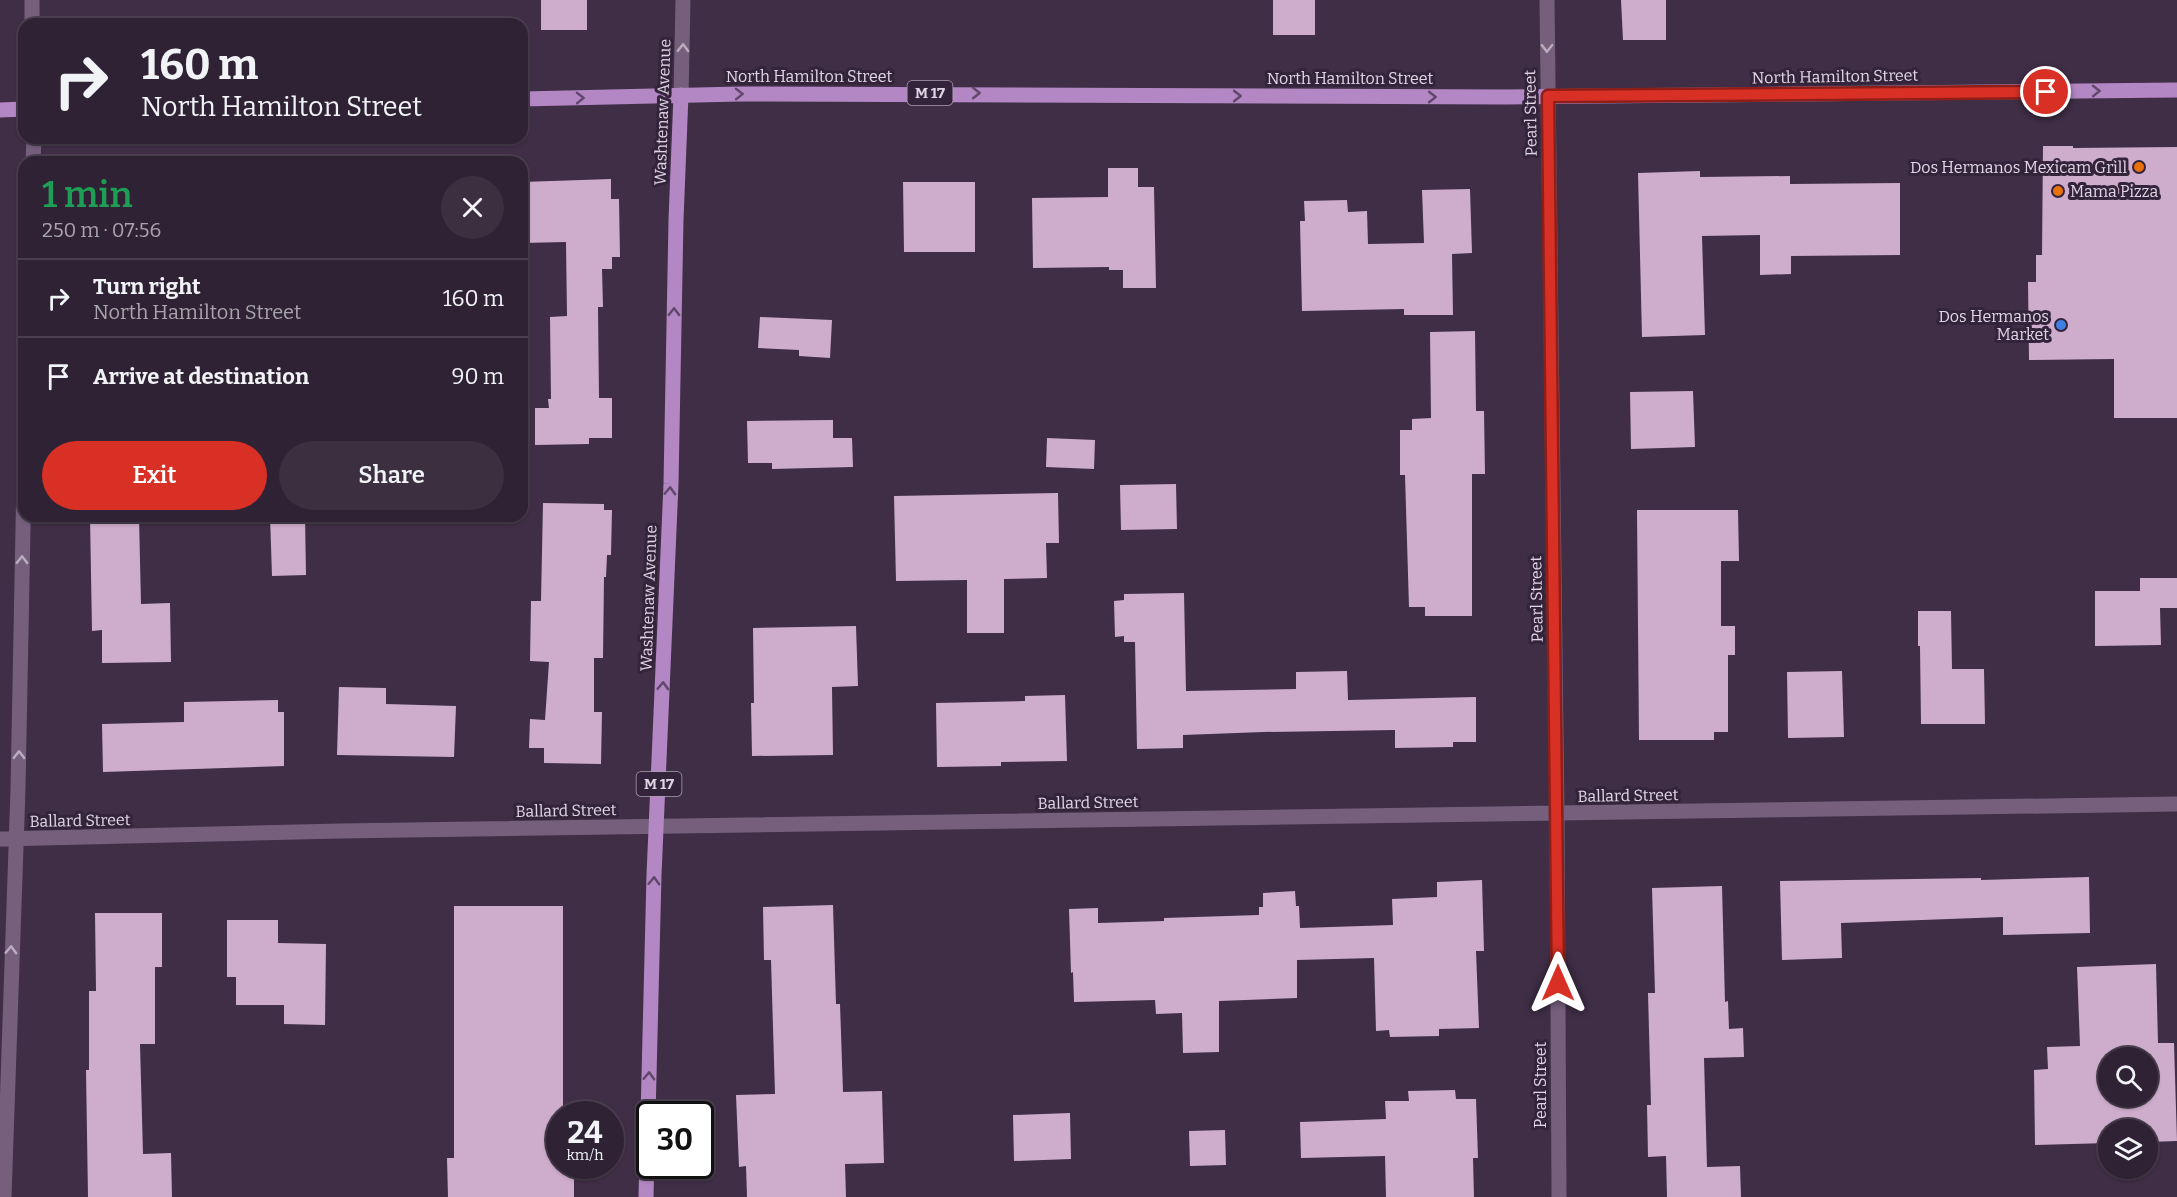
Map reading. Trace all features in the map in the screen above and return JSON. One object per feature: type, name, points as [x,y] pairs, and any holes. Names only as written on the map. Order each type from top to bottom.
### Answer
[{"type":"main road","name":"North Hamilton Street","points":[[528,99],[681,95],[1000,93],[1722,96],[2177,90]]},
{"type":"main road","name":"Washtenaw Avenue","points":[[646,1197],[657,827],[671,484],[681,95]]},
{"type":"main road","points":[[0,110],[18,110]]},
{"type":"street","points":[[32,0],[32,18]]},
{"type":"street","name":"Washtenaw Avenue","points":[[681,95],[683,0]]},
{"type":"street","name":"Pearl Street","points":[[1547,0],[1557,814],[1559,1197]]},
{"type":"street","points":[[4,1197],[16,838],[23,522]]},
{"type":"street","name":"Ballard Street","points":[[0,839],[340,831],[2177,804]]},
{"type":"building","points":[[541,0],[587,0],[587,30],[541,30]]},
{"type":"building","points":[[1273,0],[1315,0],[1315,35],[1273,35]]},
{"type":"building","points":[[1621,0],[1666,0],[1666,40],[1623,40]]},
{"type":"building","points":[[2043,146],[2177,147],[2177,418],[2114,418],[2114,359],[2029,360],[2028,282],[2036,282],[2036,255],[2042,255]]},
{"type":"building","points":[[1108,168],[1138,168],[1138,187],[1154,187],[1156,288],[1123,288],[1123,270],[1109,270],[1109,267],[1033,268],[1032,198],[1108,197]]},
{"type":"building","points":[[1700,171],[1700,177],[1790,176],[1790,184],[1900,183],[1900,255],[1791,256],[1791,274],[1760,275],[1760,235],[1702,236],[1705,335],[1642,337],[1638,173]]},
{"type":"building","points":[[611,179],[611,199],[619,199],[620,257],[612,257],[612,269],[602,269],[603,307],[598,307],[599,398],[612,398],[612,438],[589,438],[589,444],[535,445],[535,408],[549,408],[548,399],[551,399],[550,317],[567,316],[566,242],[528,243],[528,182]]},
{"type":"building","points":[[903,182],[975,182],[975,252],[904,252]]},
{"type":"building","points":[[1470,189],[1472,253],[1452,254],[1453,315],[1404,315],[1404,309],[1302,311],[1300,221],[1305,221],[1304,201],[1347,200],[1348,212],[1367,211],[1368,244],[1424,243],[1422,190]]},
{"type":"building","points":[[760,317],[832,320],[830,358],[799,356],[799,350],[758,348]]},
{"type":"building","points":[[1475,331],[1476,411],[1484,411],[1485,474],[1472,474],[1472,616],[1425,616],[1425,607],[1409,607],[1405,475],[1400,475],[1400,430],[1412,430],[1412,419],[1431,418],[1430,332]]},
{"type":"building","points":[[1693,391],[1695,447],[1631,449],[1630,392]]},
{"type":"building","points":[[833,420],[833,438],[852,438],[853,467],[772,469],[772,463],[748,463],[747,421]]},
{"type":"building","points":[[1047,438],[1095,440],[1094,469],[1046,467]]},
{"type":"building","points":[[1176,484],[1177,529],[1121,530],[1120,485]]},
{"type":"building","points":[[1058,493],[1059,543],[1046,543],[1047,578],[1004,579],[1004,633],[967,633],[967,580],[896,581],[894,496]]},
{"type":"building","points":[[543,503],[604,504],[604,510],[612,510],[611,555],[607,555],[606,577],[604,577],[603,658],[594,658],[594,712],[602,712],[601,764],[544,763],[544,748],[529,748],[530,719],[545,720],[549,662],[530,661],[531,601],[541,601]]},
{"type":"building","points":[[1637,510],[1738,510],[1739,561],[1721,561],[1721,626],[1735,626],[1735,655],[1728,655],[1728,732],[1714,732],[1714,740],[1639,740]]},
{"type":"building","points":[[90,522],[139,522],[141,604],[170,603],[171,662],[102,663],[102,630],[92,631]]},
{"type":"building","points":[[270,522],[305,522],[306,575],[272,576]]},
{"type":"building","points":[[2140,578],[2177,578],[2177,608],[2160,608],[2161,645],[2095,646],[2095,591],[2140,591]]},
{"type":"building","points":[[1184,593],[1186,691],[1296,689],[1296,672],[1347,671],[1348,700],[1476,697],[1476,742],[1453,742],[1453,747],[1395,748],[1395,730],[1263,732],[1183,735],[1183,748],[1137,749],[1135,642],[1124,642],[1124,636],[1115,637],[1114,601],[1124,600],[1124,594]]},
{"type":"building","points":[[1918,611],[1951,611],[1952,669],[1984,669],[1985,724],[1921,724]]},
{"type":"building","points":[[856,626],[858,686],[832,687],[833,755],[752,756],[753,628]]},
{"type":"building","points":[[1842,671],[1844,737],[1788,738],[1787,672]]},
{"type":"building","points":[[339,687],[386,688],[386,704],[456,706],[454,757],[337,755]]},
{"type":"building","points":[[1065,695],[1067,761],[1001,762],[1001,766],[937,767],[936,703],[1025,701],[1025,696]]},
{"type":"building","points":[[278,700],[278,712],[284,712],[284,766],[103,772],[102,724],[184,722],[184,702]]},
{"type":"building","points":[[2089,877],[2090,933],[2003,935],[2003,917],[1841,923],[1842,958],[1782,960],[1780,881]]},
{"type":"building","points":[[1482,880],[1484,951],[1476,951],[1479,1028],[1439,1029],[1439,1036],[1390,1037],[1389,1030],[1376,1031],[1374,958],[1297,960],[1297,998],[1219,1001],[1219,1052],[1183,1053],[1182,1013],[1156,1014],[1155,1000],[1074,1002],[1069,909],[1098,908],[1098,923],[1259,915],[1259,907],[1263,907],[1263,893],[1295,891],[1296,906],[1299,906],[1300,928],[1393,925],[1392,899],[1437,897],[1437,882]]},
{"type":"building","points":[[1722,886],[1725,1002],[1728,1001],[1729,1029],[1743,1028],[1744,1057],[1704,1058],[1707,1167],[1740,1166],[1741,1197],[1667,1197],[1666,1156],[1648,1157],[1647,1105],[1651,1105],[1648,993],[1655,993],[1652,888]]},
{"type":"building","points":[[833,905],[836,1004],[840,1004],[843,1092],[882,1091],[884,1163],[845,1164],[846,1197],[747,1197],[746,1166],[739,1167],[736,1095],[775,1094],[771,960],[764,960],[763,907]]},
{"type":"building","points":[[454,906],[563,906],[563,1101],[546,1101],[546,1179],[574,1179],[574,1197],[448,1197],[447,1158],[454,1158]]},
{"type":"building","points":[[95,913],[162,913],[162,967],[155,967],[155,1044],[140,1044],[143,1154],[171,1153],[172,1197],[88,1197],[86,1070],[89,1070],[89,991],[96,991]]},
{"type":"building","points":[[227,920],[278,920],[278,943],[326,944],[325,1025],[284,1024],[284,1005],[236,1005],[236,977],[227,977]]},
{"type":"building","points":[[2156,964],[2158,1043],[2174,1043],[2177,1141],[2158,1142],[2158,1119],[2098,1119],[2098,1143],[2035,1145],[2034,1070],[2048,1069],[2047,1047],[2080,1046],[2077,967]]},
{"type":"building","points":[[1455,1090],[1456,1099],[1476,1099],[1478,1158],[1473,1158],[1474,1197],[1386,1197],[1385,1156],[1301,1158],[1300,1122],[1386,1119],[1385,1101],[1409,1101],[1408,1091]]},
{"type":"building","points":[[1070,1113],[1071,1159],[1014,1161],[1013,1115]]},
{"type":"building","points":[[1225,1130],[1226,1165],[1190,1166],[1189,1131]]},
{"type":"place","name":"Dos Hermanos Mexicam Grill","points":[[2139,167]]},
{"type":"place","name":"Mama Pizza","points":[[2058,191]]},
{"type":"place","name":"Dos Hermanos Market","points":[[2061,325]]},
{"type":"route","points":[[1558,983],[1548,96],[2046,92]]}]
